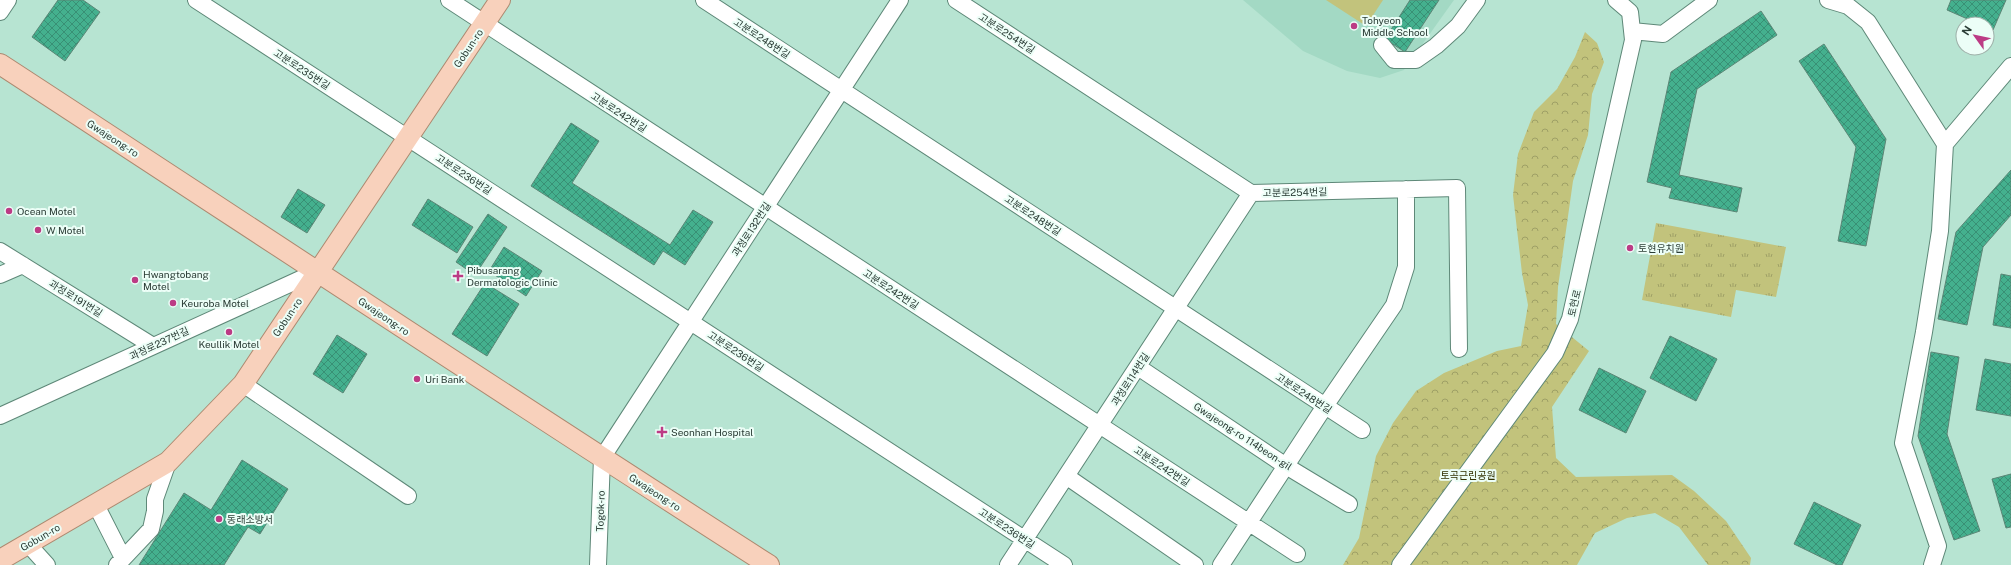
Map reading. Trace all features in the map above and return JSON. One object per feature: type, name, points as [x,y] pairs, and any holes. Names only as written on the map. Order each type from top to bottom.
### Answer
[{"type":"main road","name":"Gobun-ro","points":[[0,560],[168,462],[243,384],[500,0]]},
{"type":"main road","name":"Gwajeong-ro","points":[[0,64],[318,271],[392,322],[769,565]]},
{"type":"street","points":[[0,12],[8,0]]},
{"type":"street","name":"고분로235번길","points":[[196,0],[408,138]]},
{"type":"street","name":"고분로242번길","points":[[449,0],[1296,554]]},
{"type":"street","name":"고분로248번길","points":[[704,0],[1362,430]]},
{"type":"street","name":"과정로132번길","points":[[602,458],[900,0]]},
{"type":"street","name":"고분로254번길","points":[[956,0],[1251,193],[1458,188],[1459,349]]},
{"type":"street","points":[[1382,45],[1394,60],[1416,60],[1447,38],[1476,0]]},
{"type":"street","name":"토현로","points":[[1400,565],[1555,353],[1570,319],[1633,40],[1630,12],[1616,0]]},
{"type":"street","points":[[1632,31],[1663,34],[1709,0]]},
{"type":"street","points":[[1828,0],[1848,6],[1868,22],[1946,144]]},
{"type":"street","points":[[1932,565],[1938,546],[1902,443],[1924,332],[1940,231],[1946,144],[2011,66]]},
{"type":"street","name":"고분로236번길","points":[[408,138],[1064,565]]},
{"type":"street","points":[[1221,565],[1325,406],[1394,305],[1406,267],[1406,189]]},
{"type":"street","name":"과정로114번길","points":[[1008,565],[1251,193]]},
{"type":"street","name":"과정로191번길","points":[[0,250],[153,346]]},
{"type":"street","points":[[0,275],[23,265]]},
{"type":"street","name":"과정로237번길","points":[[0,416],[318,271]]},
{"type":"street","name":"Gwajeong-ro 114beon-gil","points":[[1138,367],[1286,466],[1349,504]]},
{"type":"street","points":[[243,384],[408,496]]},
{"type":"street","name":"Togok-ro","points":[[598,565],[602,458]]},
{"type":"street","points":[[96,505],[120,562],[151,529],[155,511],[155,499],[168,462]]},
{"type":"street","points":[[1066,476],[1195,565]]},
{"type":"street","points":[[28,544],[47,565]]},
{"type":"shaded area","name":"Tohyeon Middle School","points":[[1243,0],[1454,0],[1404,70],[1380,78],[1347,71],[1303,51]]},
{"type":"green space","points":[[1326,0],[1383,0],[1366,26]]},
{"type":"green space","name":"토곡근린공원","points":[[1585,32],[1597,43],[1604,62],[1592,94],[1588,135],[1573,181],[1558,287],[1556,324],[1589,351],[1552,407],[1556,458],[1576,477],[1672,475],[1694,491],[1726,521],[1751,558],[1750,565],[1708,565],[1679,527],[1655,513],[1627,518],[1595,533],[1577,565],[1343,565],[1359,538],[1376,456],[1393,423],[1416,391],[1444,373],[1497,351],[1521,346],[1528,305],[1522,273],[1513,195],[1518,154],[1534,112],[1557,89],[1575,57]]},
{"type":"green space","points":[[1656,223],[1786,247],[1776,297],[1736,290],[1731,317],[1642,300]]},
{"type":"building","points":[[58,0],[83,0],[100,12],[65,61],[32,37]]},
{"type":"building","points":[[1410,0],[1439,0],[1405,52],[1385,39]]},
{"type":"building","points":[[1951,0],[2006,0],[1995,25],[1995,16],[1961,16],[1947,10]]},
{"type":"building","points":[[1761,11],[1777,35],[1697,89],[1679,175],[1742,188],[1737,212],[1669,198],[1672,188],[1647,182],[1671,72]]},
{"type":"building","points":[[1824,44],[1886,139],[1866,246],[1838,241],[1856,147],[1799,61]]},
{"type":"building","points":[[571,123],[599,141],[572,183],[670,245],[693,210],[713,222],[685,265],[663,251],[654,265],[531,186]]},
{"type":"building","points":[[2011,170],[2011,215],[1983,247],[1967,325],[1938,319],[1956,232]]},
{"type":"building","points":[[298,189],[325,205],[307,233],[281,217]]},
{"type":"building","points":[[428,199],[473,227],[457,253],[412,225]]},
{"type":"building","points":[[488,214],[507,227],[475,275],[456,262]]},
{"type":"building","points":[[504,247],[542,271],[526,296],[489,271]]},
{"type":"building","points":[[2001,274],[2011,276],[2011,328],[1993,325]]},
{"type":"building","points":[[485,283],[519,304],[487,356],[452,334]]},
{"type":"building","points":[[337,335],[367,354],[343,393],[313,374]]},
{"type":"building","points":[[1670,336],[1717,359],[1696,401],[1650,378]]},
{"type":"building","points":[[1931,352],[1959,357],[1947,434],[1980,531],[1954,540],[1918,436]]},
{"type":"building","points":[[1985,359],[2011,364],[2011,416],[1976,410]]},
{"type":"building","points":[[1599,368],[1646,391],[1626,433],[1579,410]]},
{"type":"building","name":"동래소방서","points":[[242,460],[288,489],[260,534],[248,527],[224,565],[139,565],[184,493],[211,510]]},
{"type":"building","points":[[2011,474],[2011,527],[2006,528],[1992,479]]},
{"type":"building","points":[[1814,502],[1861,525],[1842,565],[1837,565],[1794,544]]},
{"type":"place","name":"Tohyeon Middle School","points":[[1354,26]]},
{"type":"place","name":"Ocean Motel","points":[[9,211]]},
{"type":"place","name":"W Motel","points":[[38,230]]},
{"type":"place","name":"토현유치원","points":[[1630,248]]},
{"type":"place","name":"Pibusarang Dermatologic Clinic","points":[[458,276]]},
{"type":"place","name":"Hwangtobang Motel","points":[[135,280]]},
{"type":"place","name":"Keuroba Motel","points":[[173,303]]},
{"type":"place","name":"Keullik Motel","points":[[229,332]]},
{"type":"place","name":"Uri Bank","points":[[417,379]]},
{"type":"place","name":"Seonhan Hospital","points":[[662,432]]},
{"type":"place","name":"동래소방서","points":[[219,519]]}]
